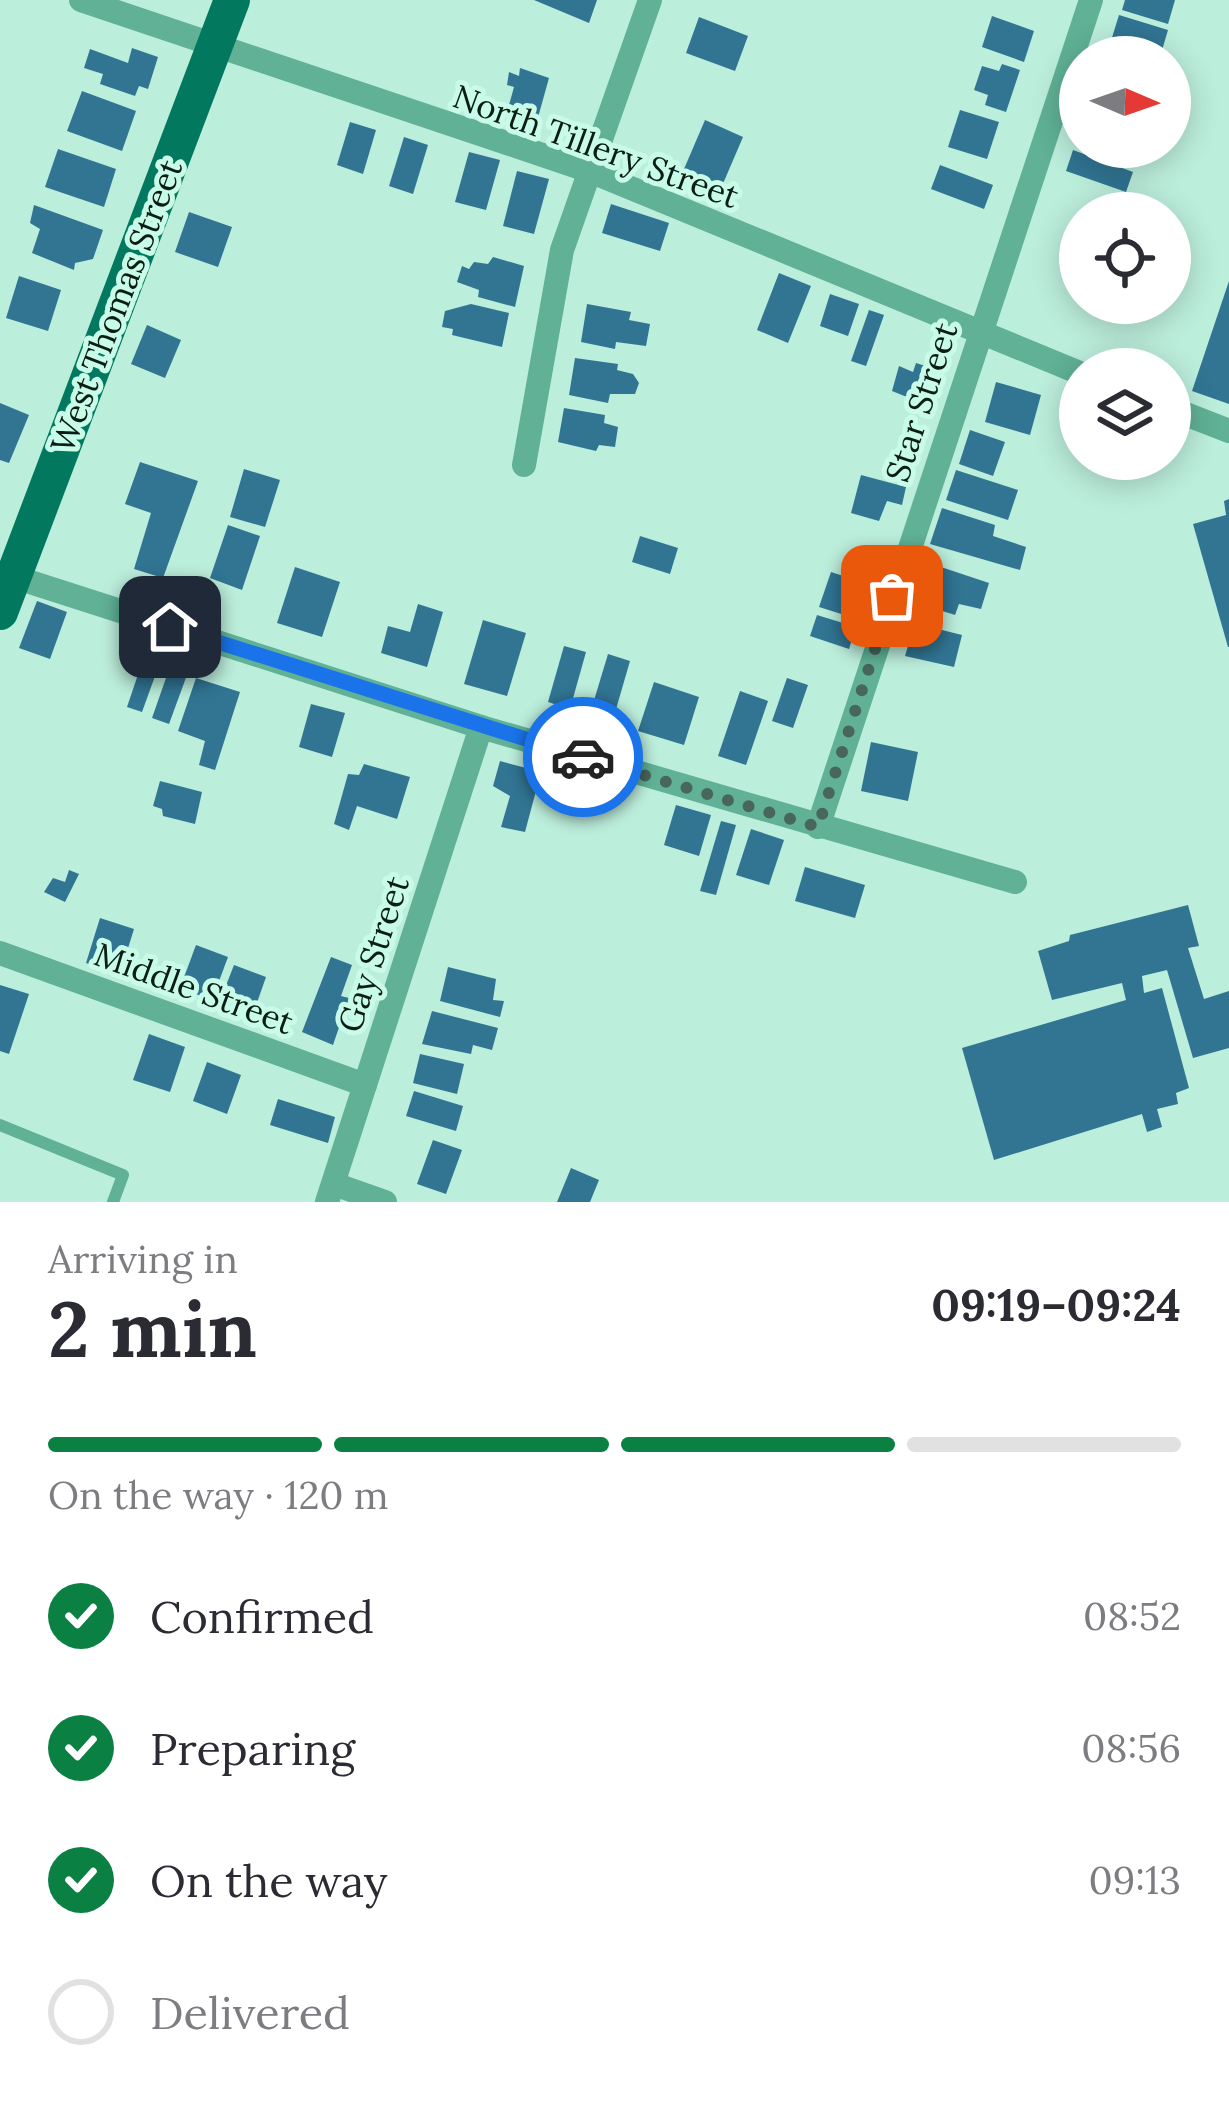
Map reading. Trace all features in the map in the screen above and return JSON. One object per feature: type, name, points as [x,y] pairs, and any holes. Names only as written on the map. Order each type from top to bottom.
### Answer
[{"type":"main road","name":"West Thomas Street","points":[[4,587],[232,0]]},
{"type":"street","name":"North Tillery Street","points":[[81,0],[214,49],[586,170],[1059,366]]},
{"type":"street","points":[[524,465],[549,302],[586,170],[650,0]]},
{"type":"street","name":"Star Street","points":[[818,827],[1091,0]]},
{"type":"street","points":[[1191,416],[1229,431]]},
{"type":"street","points":[[4,587],[1015,882]]},
{"type":"street","name":"Gay Street","points":[[331,1193],[481,727]]},
{"type":"street","name":"Middle Street","points":[[0,953],[365,1085]]},
{"type":"street","points":[[331,1193],[385,1202]]},
{"type":"lane","points":[[0,1125],[123,1175],[113,1202]]},
{"type":"building","points":[[534,0],[597,0],[589,23]]},
{"type":"building","points":[[1125,0],[1175,0],[1168,24],[1122,10]]},
{"type":"building","points":[[1119,15],[1168,30],[1166,36],[1112,36]]},
{"type":"building","points":[[992,16],[1034,31],[1024,62],[982,47]]},
{"type":"building","points":[[699,17],[748,36],[735,71],[686,53]]},
{"type":"building","points":[[132,48],[158,57],[148,89],[139,86],[135,96],[100,84],[103,74],[84,68],[90,49],[128,63]]},
{"type":"building","points":[[1002,64],[1020,70],[1006,112],[985,105],[988,95],[974,90],[982,66],[999,71]]},
{"type":"building","points":[[520,68],[549,78],[537,121],[509,105],[514,87],[507,85],[509,72],[519,76]]},
{"type":"building","points":[[82,91],[136,111],[122,151],[67,131]]},
{"type":"building","points":[[960,110],[999,122],[987,159],[948,147]]},
{"type":"building","points":[[705,120],[743,137],[722,186],[684,169]]},
{"type":"building","points":[[350,122],[376,130],[363,174],[337,165]]},
{"type":"building","points":[[404,137],[428,145],[413,194],[389,186]]},
{"type":"building","points":[[58,149],[116,169],[104,207],[45,187]]},
{"type":"building","points":[[469,152],[500,160],[486,210],[455,202]]},
{"type":"building","points":[[940,165],[993,185],[984,209],[931,189]]},
{"type":"building","points":[[1122,168],[1133,172],[1126,192],[1066,171]]},
{"type":"building","points":[[517,171],[549,179],[534,234],[503,226]]},
{"type":"building","points":[[611,204],[669,223],[660,251],[602,233]]},
{"type":"building","points":[[34,205],[103,230],[93,259],[75,263],[74,270],[32,253],[40,229],[30,223]]},
{"type":"building","points":[[189,212],[232,227],[218,267],[175,252]]},
{"type":"building","points":[[493,257],[524,266],[515,307],[478,297],[479,290],[457,282],[462,266],[488,264]]},
{"type":"building","points":[[779,273],[811,286],[788,343],[757,330]]},
{"type":"building","points":[[19,276],[61,290],[48,331],[6,318]]},
{"type":"building","points":[[1229,281],[1229,404],[1192,391]]},
{"type":"building","points":[[830,294],[859,304],[848,336],[820,326]]},
{"type":"building","points":[[471,304],[509,313],[502,347],[452,335],[453,329],[442,327],[445,311]]},
{"type":"building","points":[[587,304],[631,312],[629,320],[650,324],[646,346],[616,342],[615,349],[581,342]]},
{"type":"building","points":[[869,310],[884,315],[866,366],[851,361]]},
{"type":"building","points":[[147,325],[181,340],[165,378],[131,364]]},
{"type":"building","points":[[575,358],[618,364],[617,370],[633,374],[639,383],[635,394],[610,394],[608,403],[569,395]]},
{"type":"building","points":[[916,363],[932,368],[922,403],[892,391],[899,366],[913,372]]},
{"type":"building","points":[[996,382],[1041,395],[1030,435],[985,422]]},
{"type":"building","points":[[0,403],[29,415],[9,463],[0,460]]},
{"type":"building","points":[[564,408],[605,415],[604,423],[618,427],[615,447],[599,445],[596,451],[558,442]]},
{"type":"building","points":[[970,430],[1005,442],[993,476],[959,464]]},
{"type":"building","points":[[140,462],[198,481],[163,578],[134,569],[151,513],[125,504]]},
{"type":"building","points":[[244,469],[280,480],[265,527],[230,517]]},
{"type":"building","points":[[956,470],[1018,490],[1008,520],[946,500]]},
{"type":"building","points":[[861,475],[906,487],[902,505],[887,501],[879,521],[851,513]]},
{"type":"building","points":[[1229,499],[1228,647],[1193,524],[1226,515],[1224,501]]},
{"type":"building","points":[[942,508],[995,525],[993,536],[1026,547],[1020,570],[930,544]]},
{"type":"building","points":[[228,525],[260,536],[242,590],[210,578]]},
{"type":"building","points":[[640,536],[678,548],[670,574],[632,562]]},
{"type":"building","points":[[929,563],[989,583],[981,609],[959,604],[955,615],[917,603]]},
{"type":"building","points":[[295,567],[340,582],[322,637],[277,623]]},
{"type":"building","points":[[831,572],[865,583],[854,618],[819,607]]},
{"type":"building","points":[[37,601],[67,612],[50,659],[19,648]]},
{"type":"building","points":[[418,604],[443,612],[427,667],[381,653],[388,626],[410,632]]},
{"type":"building","points":[[817,615],[856,627],[849,649],[810,636]]},
{"type":"building","points":[[917,615],[936,620],[934,628],[962,635],[954,667],[905,656]]},
{"type":"building","points":[[483,620],[526,633],[507,696],[464,684]]},
{"type":"building","points":[[564,646],[586,652],[570,709],[548,702]]},
{"type":"building","points":[[147,648],[163,654],[142,712],[127,707]]},
{"type":"building","points":[[608,654],[630,661],[612,723],[589,717]]},
{"type":"building","points":[[173,658],[191,664],[169,724],[152,718]]},
{"type":"building","points":[[196,678],[240,692],[215,770],[199,765],[205,741],[178,731]]},
{"type":"building","points":[[787,678],[808,685],[793,728],[772,721]]},
{"type":"building","points":[[654,682],[699,697],[684,745],[638,731]]},
{"type":"building","points":[[740,691],[768,701],[746,765],[718,756]]},
{"type":"building","points":[[311,704],[345,713],[332,757],[299,747]]},
{"type":"building","points":[[871,742],[918,752],[908,801],[861,791]]},
{"type":"building","points":[[500,761],[541,772],[525,832],[501,827],[510,796],[493,786]]},
{"type":"building","points":[[364,764],[410,777],[397,819],[357,806],[349,830],[334,824],[348,774],[359,775]]},
{"type":"building","points":[[160,781],[202,792],[195,824],[163,816],[162,809],[153,806]]},
{"type":"building","points":[[676,805],[711,815],[699,856],[664,845]]},
{"type":"building","points":[[721,821],[736,825],[716,895],[700,891]]},
{"type":"building","points":[[751,829],[784,840],[769,885],[736,875]]},
{"type":"building","points":[[805,867],[865,885],[855,918],[795,901]]},
{"type":"building","points":[[69,870],[79,874],[65,902],[44,892],[53,878],[65,882]]},
{"type":"building","points":[[1188,905],[1199,946],[1188,948],[1204,999],[1229,991],[1229,1048],[1193,1058],[1167,970],[1142,976],[1144,993],[1162,988],[1189,1088],[1176,1093],[1178,1104],[1157,1109],[1162,1127],[1147,1132],[1142,1114],[994,1160],[962,1048],[1126,1000],[1122,983],[1052,1000],[1038,951],[1069,941],[1070,935]]},
{"type":"building","points":[[100,918],[134,929],[120,974],[86,963]]},
{"type":"building","points":[[196,945],[228,957],[212,1000],[180,988]]},
{"type":"building","points":[[331,957],[352,965],[341,996],[349,998],[333,1045],[302,1032]]},
{"type":"building","points":[[234,965],[266,977],[253,1014],[220,1001]]},
{"type":"building","points":[[448,967],[496,979],[493,1000],[504,1001],[500,1017],[440,1001]]},
{"type":"building","points":[[0,985],[29,994],[9,1054],[0,1051]]},
{"type":"building","points":[[432,1011],[498,1028],[492,1050],[473,1045],[471,1054],[422,1044]]},
{"type":"building","points":[[149,1034],[185,1047],[170,1092],[133,1080]]},
{"type":"building","points":[[420,1054],[464,1064],[457,1094],[413,1083]]},
{"type":"building","points":[[207,1062],[241,1075],[227,1114],[193,1101]]},
{"type":"building","points":[[414,1091],[463,1106],[456,1131],[406,1116]]},
{"type":"building","points":[[278,1099],[335,1117],[328,1143],[270,1125]]},
{"type":"building","points":[[433,1140],[462,1150],[446,1194],[417,1184]]},
{"type":"building","points":[[571,1168],[599,1180],[590,1202],[557,1202]]},
{"type":"way so far","points":[[583,757],[818,827],[892,596]]},
{"type":"route","points":[[170,627],[583,757]]}]
